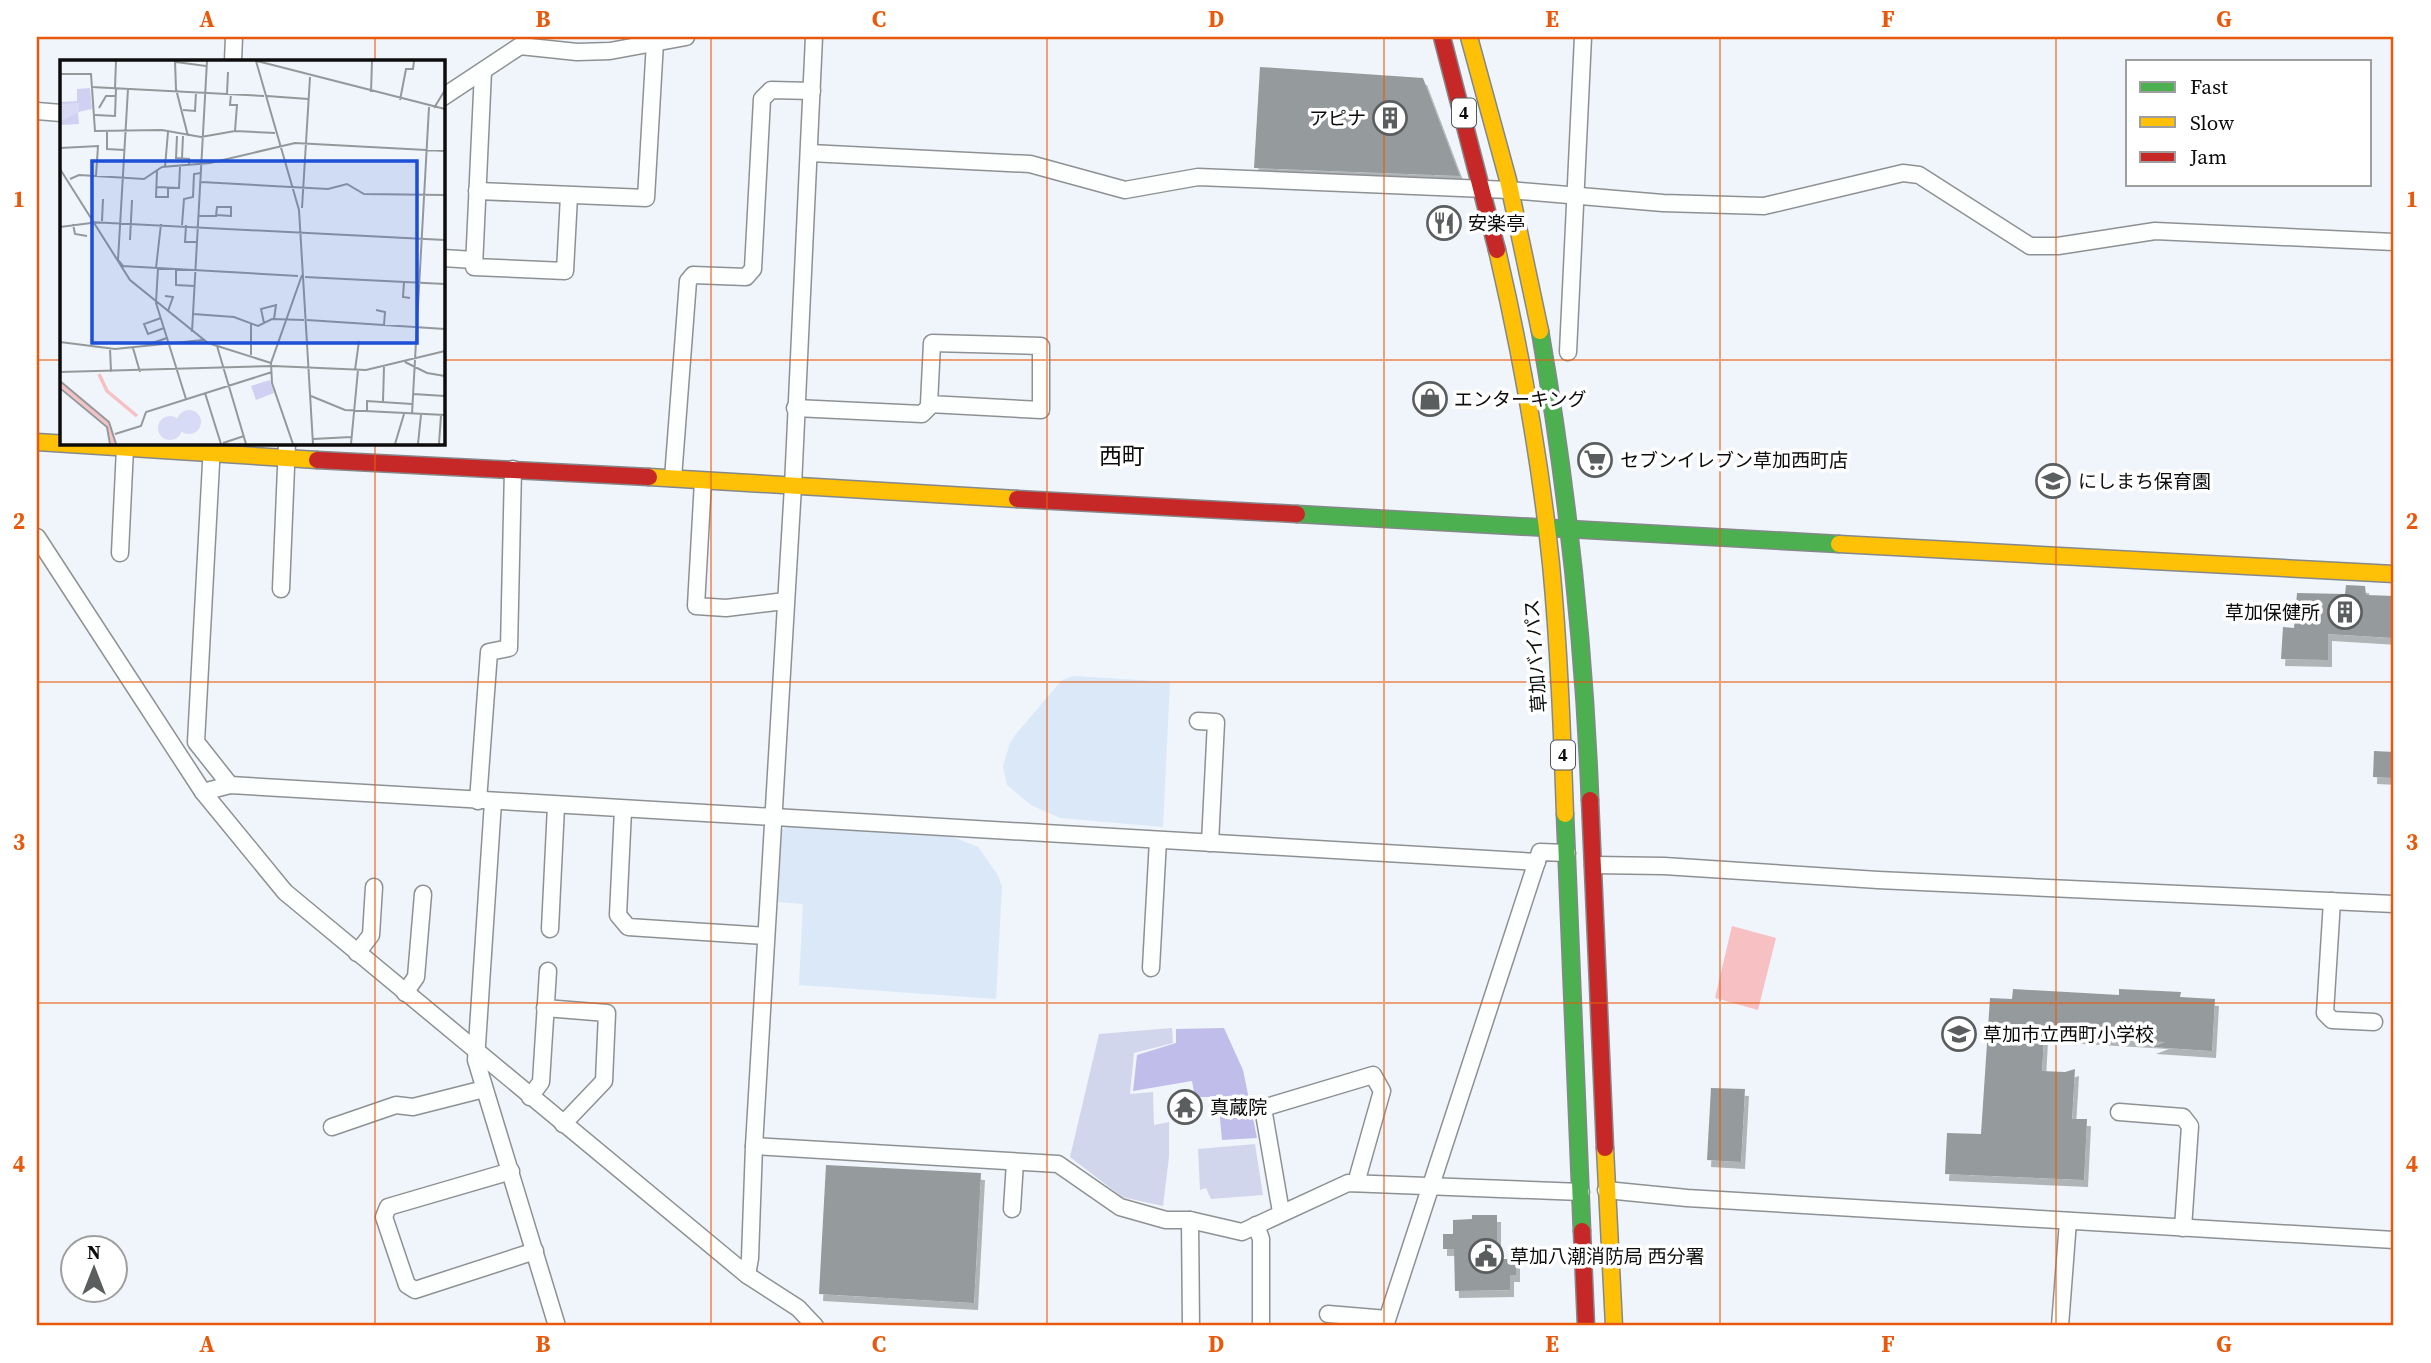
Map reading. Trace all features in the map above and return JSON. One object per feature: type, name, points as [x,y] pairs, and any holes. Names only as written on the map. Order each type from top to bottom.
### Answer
[{"type":"main road","name":"草加バイパス","points":[[1441,37],[1483,190],[1531,423],[1546,527],[1563,741],[1586,1326]]},
{"type":"main road","name":"4","points":[[1469,37],[1488,100],[1536,305],[1580,621],[1588,747],[1606,1190],[1615,1326]]},
{"type":"main road","points":[[37,442],[60,443]]},
{"type":"main road","points":[[76,444],[125,448],[287,451],[703,481],[2394,574]]},
{"type":"street","points":[[233,60],[234,37]]},
{"type":"street","points":[[444,96],[520,46],[541,43],[610,51],[686,37]]},
{"type":"street","points":[[747,1275],[793,486],[814,37]]},
{"type":"street","points":[[1568,352],[1583,37]]},
{"type":"street","points":[[477,191],[646,198],[655,42]]},
{"type":"street","points":[[483,71],[474,267],[565,271],[569,196]]},
{"type":"street","points":[[673,478],[688,281],[693,275],[746,277],[752,269],[762,99],[771,90],[812,91]]},
{"type":"street","points":[[37,111],[60,113]]},
{"type":"street","points":[[810,153],[1030,164],[1125,190],[1198,177],[1509,190],[1662,203],[1764,206],[1903,173],[1919,175],[2030,246],[2058,246],[2155,231],[2394,242]]},
{"type":"street","points":[[444,258],[474,260]]},
{"type":"street","points":[[795,408],[922,414],[929,407],[929,404],[932,343],[1041,346],[1041,410],[929,404]]},
{"type":"street","points":[[120,553],[125,448]]},
{"type":"street","points":[[212,448],[195,742],[230,785]]},
{"type":"street","points":[[281,589],[287,451]]},
{"type":"street","points":[[513,469],[509,648],[489,652],[475,1051],[484,1089],[535,1251],[554,1325]]},
{"type":"street","points":[[703,481],[696,606],[726,608],[785,601]]},
{"type":"street","points":[[37,537],[203,792],[285,892],[747,1275],[798,1308],[816,1326]]},
{"type":"street","points":[[1198,721],[1216,722],[1210,843]]},
{"type":"street","points":[[203,792],[230,785],[1537,862]]},
{"type":"street","points":[[550,929],[556,806]]},
{"type":"street","points":[[623,810],[618,915],[628,927],[766,936]]},
{"type":"street","points":[[1151,968],[1158,840]]},
{"type":"street","points":[[1328,1314],[1386,1322],[1540,852],[1567,853]]},
{"type":"street","points":[[1593,865],[1664,866],[1878,880],[2394,904]]},
{"type":"street","points":[[357,953],[371,935],[374,887]]},
{"type":"street","points":[[405,993],[416,977],[423,894]]},
{"type":"street","points":[[2332,901],[2325,1013],[2332,1020],[2374,1022]]},
{"type":"street","points":[[530,1097],[541,1082],[548,971]]},
{"type":"street","points":[[545,1008],[607,1013],[604,1081],[563,1124]]},
{"type":"street","points":[[1282,1212],[1263,1108],[1373,1075],[1382,1091],[1356,1183]]},
{"type":"street","points":[[332,1127],[396,1105],[413,1107],[484,1089]]},
{"type":"street","points":[[2119,1112],[2183,1117],[2190,1126],[2183,1228]]},
{"type":"street","points":[[754,1146],[1058,1164],[1120,1208],[1166,1220],[1190,1220],[1242,1232],[1348,1183],[1581,1192]]},
{"type":"street","points":[[1012,1209],[1015,1162]]},
{"type":"street","points":[[511,1171],[388,1208],[384,1217],[407,1285],[415,1290],[535,1251]]},
{"type":"street","points":[[1606,1190],[1687,1198],[2394,1240]]},
{"type":"street","points":[[1190,1220],[1191,1326]]},
{"type":"street","points":[[2060,1326],[2068,1220]]},
{"type":"street","points":[[1256,1225],[1261,1239],[1261,1326]]},
{"type":"shaded area","points":[[1073,676],[1170,682],[1163,827],[1060,818],[1031,805],[1007,785],[1003,766],[1010,743],[1062,680]]},
{"type":"shaded area","points":[[787,826],[953,837],[978,847],[1002,886],[996,999],[799,985],[803,904],[777,902],[781,831]]},
{"type":"shaded area","points":[[1732,926],[1776,938],[1758,1010],[1715,998]]},
{"type":"shaded area","points":[[1172,1028],[1173,1043],[1134,1053],[1130,1094],[1153,1092],[1154,1125],[1169,1122],[1169,1157],[1163,1206],[1122,1197],[1070,1157],[1099,1034]]},
{"type":"shaded area","points":[[1224,1028],[1243,1070],[1257,1138],[1222,1140],[1218,1097],[1195,1097],[1192,1081],[1133,1091],[1137,1055],[1176,1043],[1176,1029]]},
{"type":"shaded area","points":[[1255,1144],[1263,1195],[1211,1199],[1206,1188],[1200,1190],[1198,1149]]},
{"type":"building","points":[[1260,67],[1423,78],[1460,176],[1254,168]]},
{"type":"building","name":"草加保健所","points":[[2346,585],[2365,586],[2366,595],[2394,596],[2394,638],[2328,634],[2328,660],[2281,659],[2283,627],[2294,628],[2297,593],[2345,594]]},
{"type":"building","points":[[2374,751],[2394,752],[2394,778],[2373,777]]},
{"type":"building","points":[[2013,989],[2119,995],[2119,989],[2181,992],[2180,997],[2215,999],[2212,1051],[2152,1047],[2165,1042],[2044,1035],[2042,1071],[2065,1072],[2075,1069],[2072,1119],[2087,1119],[2084,1180],[1945,1174],[1947,1133],[1981,1134],[1990,998],[2012,999]]},
{"type":"building","points":[[1711,1088],[1745,1089],[1741,1162],[1707,1160]]},
{"type":"building","points":[[826,1165],[981,1173],[974,1303],[819,1294]]},
{"type":"building","points":[[1472,1215],[1497,1215],[1497,1259],[1516,1259],[1516,1275],[1510,1275],[1510,1290],[1455,1291],[1454,1249],[1443,1249],[1443,1234],[1453,1234],[1453,1220],[1472,1219]]},
{"type":"traffic: fast","points":[[1540,331],[1573,565],[1590,800]]},
{"type":"traffic: fast","points":[[1297,514],[1839,544]]},
{"type":"traffic: fast","points":[[1565,814],[1582,1231]]},
{"type":"traffic: slow","points":[[1469,37],[1508,180],[1540,331]]},
{"type":"traffic: slow","points":[[1497,250],[1529,406],[1547,525],[1558,658],[1565,814]]},
{"type":"traffic: slow","points":[[37,442],[60,443]]},
{"type":"traffic: slow","points":[[68,444],[317,460]]},
{"type":"traffic: slow","points":[[649,477],[1017,499]]},
{"type":"traffic: slow","points":[[1839,544],[2394,574]]},
{"type":"traffic: slow","points":[[1605,1148],[1614,1326]]},
{"type":"traffic: jam","points":[[1442,37],[1497,250]]},
{"type":"traffic: jam","points":[[317,460],[649,477]]},
{"type":"traffic: jam","points":[[1017,499],[1297,514]]},
{"type":"traffic: jam","points":[[1590,800],[1605,1148]]},
{"type":"traffic: jam","points":[[1582,1231],[1586,1326]]},
{"type":"place","name":"アピナ","points":[[1390,118]]},
{"type":"place","name":"安楽亭","points":[[1444,223]]},
{"type":"place","name":"エンターキング","points":[[1430,399]]},
{"type":"place","name":"セブンイレブン草加西町店","points":[[1595,460]]},
{"type":"place","name":"にしまち保育園","points":[[2053,481]]},
{"type":"place","name":"草加保健所","points":[[2345,612]]},
{"type":"place","name":"草加市立西町小学校","points":[[1959,1034]]},
{"type":"place","name":"真蔵院","points":[[1185,1107]]},
{"type":"place","name":"草加八潮消防局 西分署","points":[[1486,1256]]},
{"type":"district","name":"西町","points":[[1122,456]]}]
